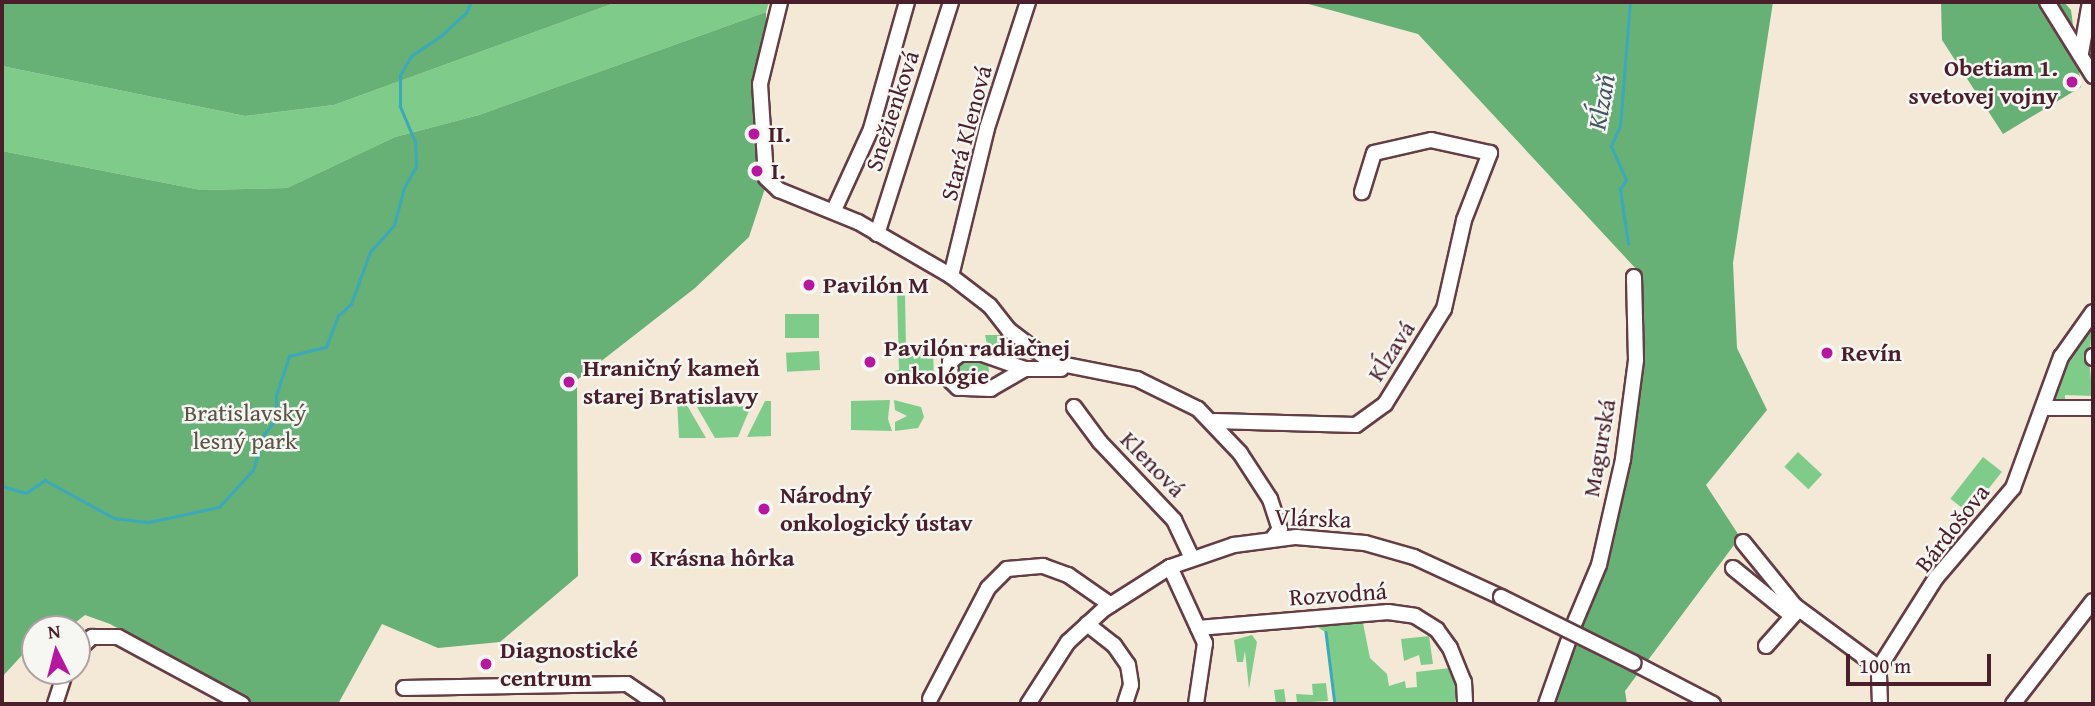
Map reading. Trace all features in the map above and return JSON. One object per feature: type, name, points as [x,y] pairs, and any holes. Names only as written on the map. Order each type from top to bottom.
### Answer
[{"type":"street","points":[[780,2],[760,84],[764,171],[779,190],[834,210],[951,276],[990,306],[1009,330],[1051,362],[1069,369]]},
{"type":"street","points":[[834,210],[871,129],[905,2]]},
{"type":"street","name":"Snežienková","points":[[877,234],[951,2]]},
{"type":"street","name":"Stará Klenová","points":[[951,276],[987,128],[1028,2]]},
{"type":"street","points":[[2047,2],[2081,52],[2093,76]]},
{"type":"street","points":[[2081,52],[2091,2]]},
{"type":"street","name":"Kĺzavá","points":[[1214,421],[1356,425],[1379,412],[1444,309],[1464,220],[1490,153],[1430,140],[1374,153],[1362,192]]},
{"type":"street","name":"Magurská","points":[[1575,622],[1599,565],[1623,459],[1636,360],[1634,277]]},
{"type":"street","name":"Bárdošova","points":[[1879,668],[1936,578],[2013,488],[2061,357],[2093,312]]},
{"type":"street","points":[[1025,369],[991,388],[958,388],[951,381],[950,362],[960,354],[982,354],[1025,369],[1069,369],[1137,379],[1177,396],[1214,421],[1255,475],[1278,514],[1280,529],[1273,538]]},
{"type":"street","name":"Klenová","points":[[1074,407],[1100,442],[1174,520],[1192,558]]},
{"type":"street","points":[[2043,408],[2093,408]]},
{"type":"street","name":"Vlárska","points":[[1028,704],[1059,654],[1087,624],[1170,567],[1192,558],[1273,538],[1335,538],[1392,550],[1501,597],[1713,704]]},
{"type":"street","points":[[1743,541],[1795,613]]},
{"type":"street","points":[[930,699],[988,588],[1007,569],[1043,566],[1068,575],[1111,605]]},
{"type":"street","points":[[1170,567],[1198,628],[1205,653],[1196,704]]},
{"type":"street","points":[[1733,568],[1879,668],[1880,704]]},
{"type":"street","points":[[2013,704],[2093,601]]},
{"type":"street","name":"Rozvodná","points":[[1198,628],[1388,612],[1415,615],[1437,630],[1450,648],[1464,682],[1465,704]]},
{"type":"street","points":[[1766,646],[1795,613]]},
{"type":"street","points":[[1087,624],[1114,645],[1128,665],[1131,685],[1125,704]]},
{"type":"street","points":[[91,638],[118,637],[242,704]]},
{"type":"street","points":[[1546,704],[1568,642]]},
{"type":"street","points":[[404,688],[627,684],[657,704]]},
{"type":"street","points":[[55,704],[61,685]]},
{"type":"green space","points":[[2,2],[617,2],[334,105],[245,116],[2,66]]},
{"type":"green space","points":[[617,2],[769,2],[766,12],[479,115],[395,137],[287,188],[201,190],[2,151],[2,66],[245,116],[334,105]]},
{"type":"green space","points":[[1301,2],[1773,2],[1733,263],[1737,348],[1767,410],[1706,485],[1740,537],[1625,691],[1627,704],[1553,704],[1606,562],[1638,359],[1638,271],[1418,34]]},
{"type":"green space","points":[[1941,2],[2064,2],[2071,10],[2081,87],[2003,134],[1942,40]]},
{"type":"green space","name":"Bratislavský lesný park","points":[[766,12],[769,176],[749,237],[695,288],[577,380],[578,576],[500,642],[438,648],[382,624],[338,704],[254,704],[91,615],[21,615],[21,656],[2,677],[2,151],[201,190],[287,188],[395,137],[479,115]]},
{"type":"green space","points":[[897,292],[905,295],[906,349],[933,349],[934,381],[927,381],[926,374],[909,374],[909,382],[895,382],[894,371],[899,370]]},
{"type":"green space","points":[[785,314],[819,314],[819,338],[785,338]]},
{"type":"green space","points":[[2093,315],[2089,361],[2093,396],[2065,395],[2065,402],[2060,402],[2053,396],[2058,374]]},
{"type":"green space","points":[[985,335],[1005,335],[1037,359],[988,349]]},
{"type":"green space","points":[[819,351],[820,370],[787,372],[786,353]]},
{"type":"green space","points":[[974,356],[980,357],[988,365],[988,377],[980,385],[974,386],[968,385],[960,377],[959,371],[960,365],[968,357]]},
{"type":"green space","points":[[677,400],[688,407],[706,438],[679,438]]},
{"type":"green space","points":[[890,400],[888,419],[892,431],[851,430],[851,401]]},
{"type":"green space","points":[[894,400],[921,407],[924,417],[918,428],[895,431],[895,422],[907,416],[895,410]]},
{"type":"green space","points":[[765,401],[771,401],[771,436],[747,437]]},
{"type":"green space","points":[[751,406],[738,437],[715,438],[697,407]]},
{"type":"green space","points":[[1798,452],[1822,475],[1808,489],[1784,467]]},
{"type":"green space","points":[[1983,457],[2002,472],[1969,514],[1950,499]]},
{"type":"green space","points":[[1363,623],[1370,658],[1387,674],[1389,686],[1405,681],[1406,688],[1417,687],[1416,672],[1450,668],[1457,691],[1455,704],[1335,704],[1325,632],[1316,626]]},
{"type":"green space","points":[[1252,635],[1257,642],[1249,689],[1245,651],[1243,662],[1237,662],[1234,640]]},
{"type":"green space","points":[[1429,636],[1433,664],[1421,665],[1419,655],[1404,661],[1401,639]]},
{"type":"green space","points":[[1326,683],[1328,701],[1276,704],[1274,690],[1284,689],[1286,703],[1297,702],[1296,694],[1313,695],[1312,684]]},
{"type":"waterway","points":[[2,486],[26,493],[45,480],[114,518],[149,522],[219,507],[253,470],[264,434],[277,418],[276,396],[289,356],[326,347],[338,316],[351,304],[370,252],[394,225],[404,188],[416,166],[415,142],[400,106],[400,75],[411,56],[441,36],[466,13],[471,2]]},
{"type":"waterway","name":"Kĺzaň","points":[[1628,244],[1620,189],[1626,180],[1611,146],[1620,126],[1630,2]]},
{"type":"waterway","points":[[1326,632],[1335,704]]},
{"type":"place","name":"Obetiam 1. svetovej vojny","points":[[2072,82]]},
{"type":"place","name":"II.","points":[[754,134]]},
{"type":"place","name":"I.","points":[[757,171]]},
{"type":"place","name":"Pavilón M","points":[[809,285]]},
{"type":"place","name":"Revín","points":[[1827,353]]},
{"type":"place","name":"Pavilón radiačnej onkológie","points":[[870,362]]},
{"type":"place","name":"Hraničný kameň starej Bratislavy","points":[[569,382]]},
{"type":"place","name":"Národný onkologický ústav","points":[[764,509]]},
{"type":"place","name":"Krásna hôrka","points":[[636,558]]},
{"type":"place","name":"Diagnostické centrum","points":[[486,664]]}]
